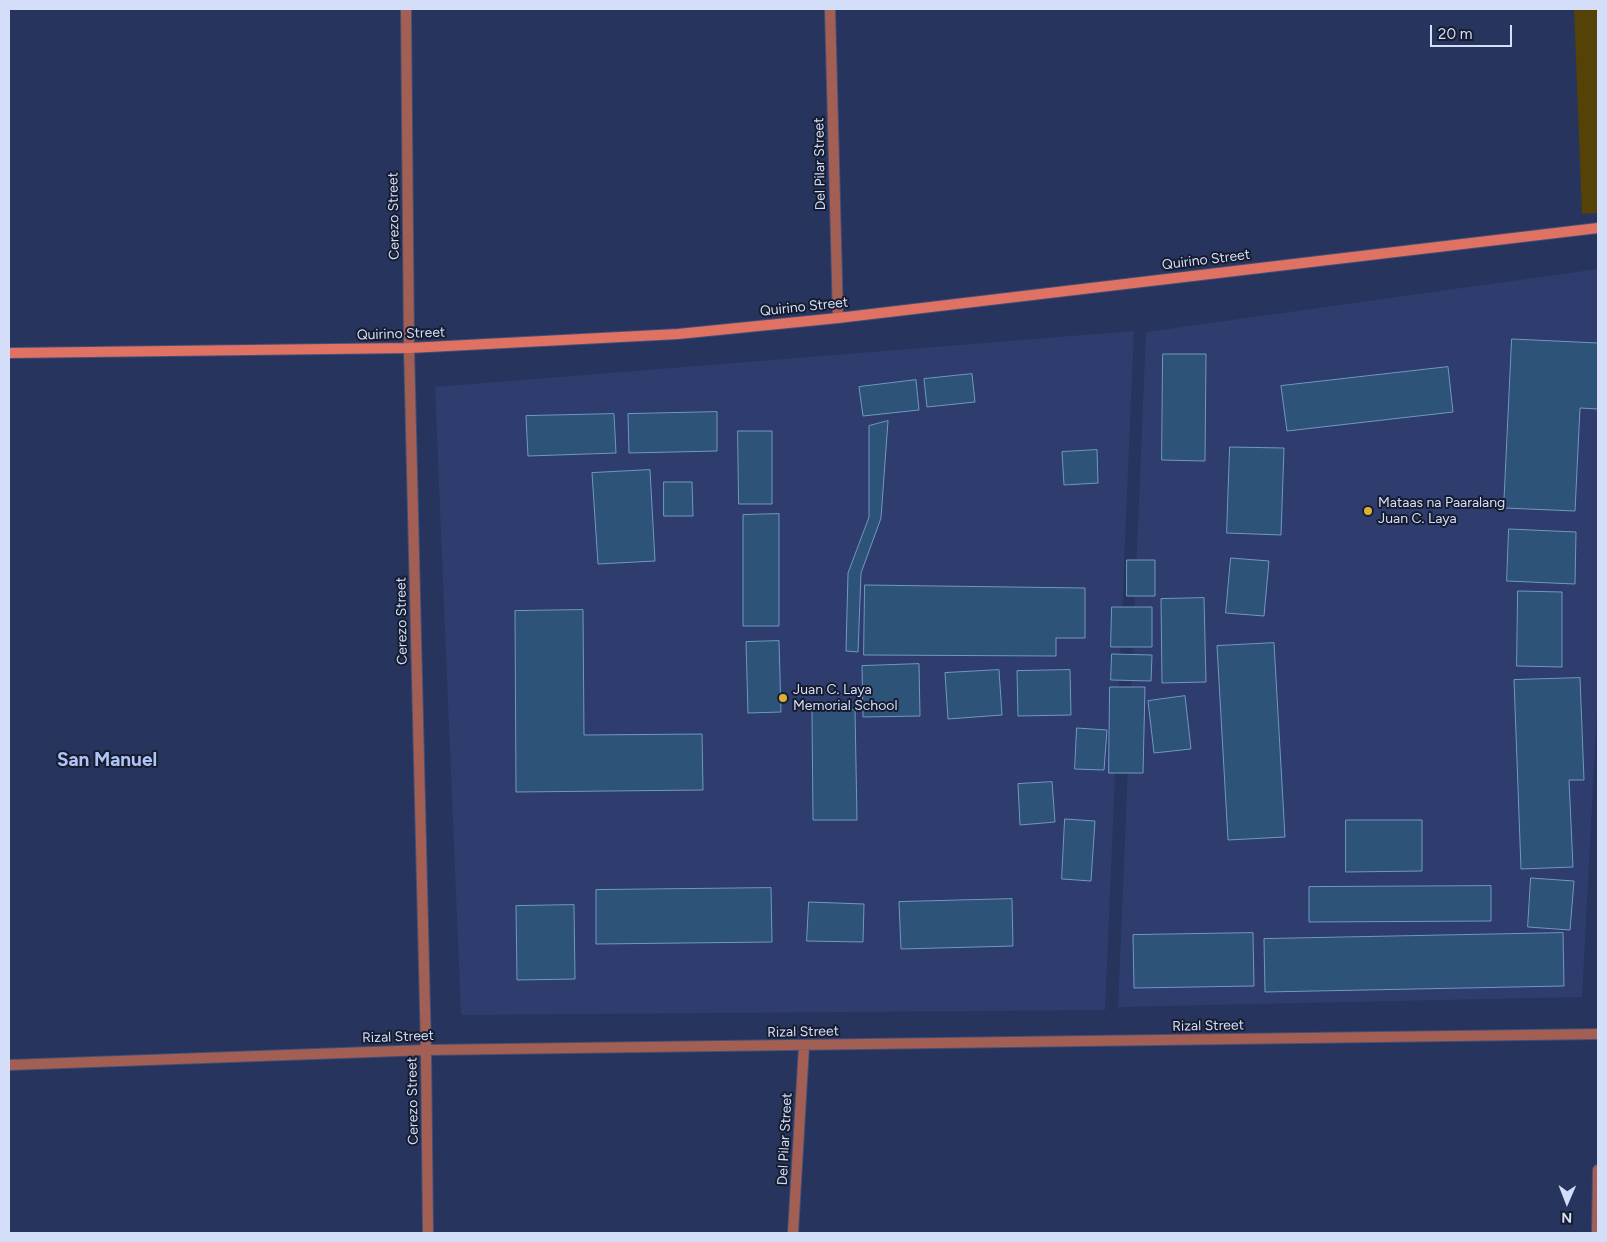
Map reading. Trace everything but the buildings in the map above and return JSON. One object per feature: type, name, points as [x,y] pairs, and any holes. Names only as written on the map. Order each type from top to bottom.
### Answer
[{"type":"main road","name":"Quirino Street","points":[[9,354],[410,348],[678,334],[838,318],[1598,228]]},
{"type":"street","name":"Cerezo Street","points":[[406,9],[410,348],[426,1050],[428,1233]]},
{"type":"street","name":"Del Pilar Street","points":[[830,9],[838,318]]},
{"type":"street","name":"Rizal Street","points":[[9,1066],[426,1050],[1598,1034]]},
{"type":"street","name":"Del Pilar Street","points":[[793,1233],[804,1046]]},
{"type":"street","points":[[1597,1233],[1598,1170]]},
{"type":"shaded area","points":[[1574,9],[1598,9],[1598,213],[1582,214]]},
{"type":"shaded area","name":"Mataas na Paaralang Juan C. Laya","points":[[1598,269],[1598,691],[1582,997],[1118,1007],[1146,332]]},
{"type":"shaded area","name":"Juan C. Laya Memorial School","points":[[1134,331],[1105,1010],[461,1015],[435,387]]},
{"type":"place","name":"Mataas na Paaralang Juan C. Laya","points":[[1368,511]]},
{"type":"place","name":"Juan C. Laya Memorial School","points":[[783,698]]},
{"type":"district","name":"San Manuel","points":[[107,760]]}]
